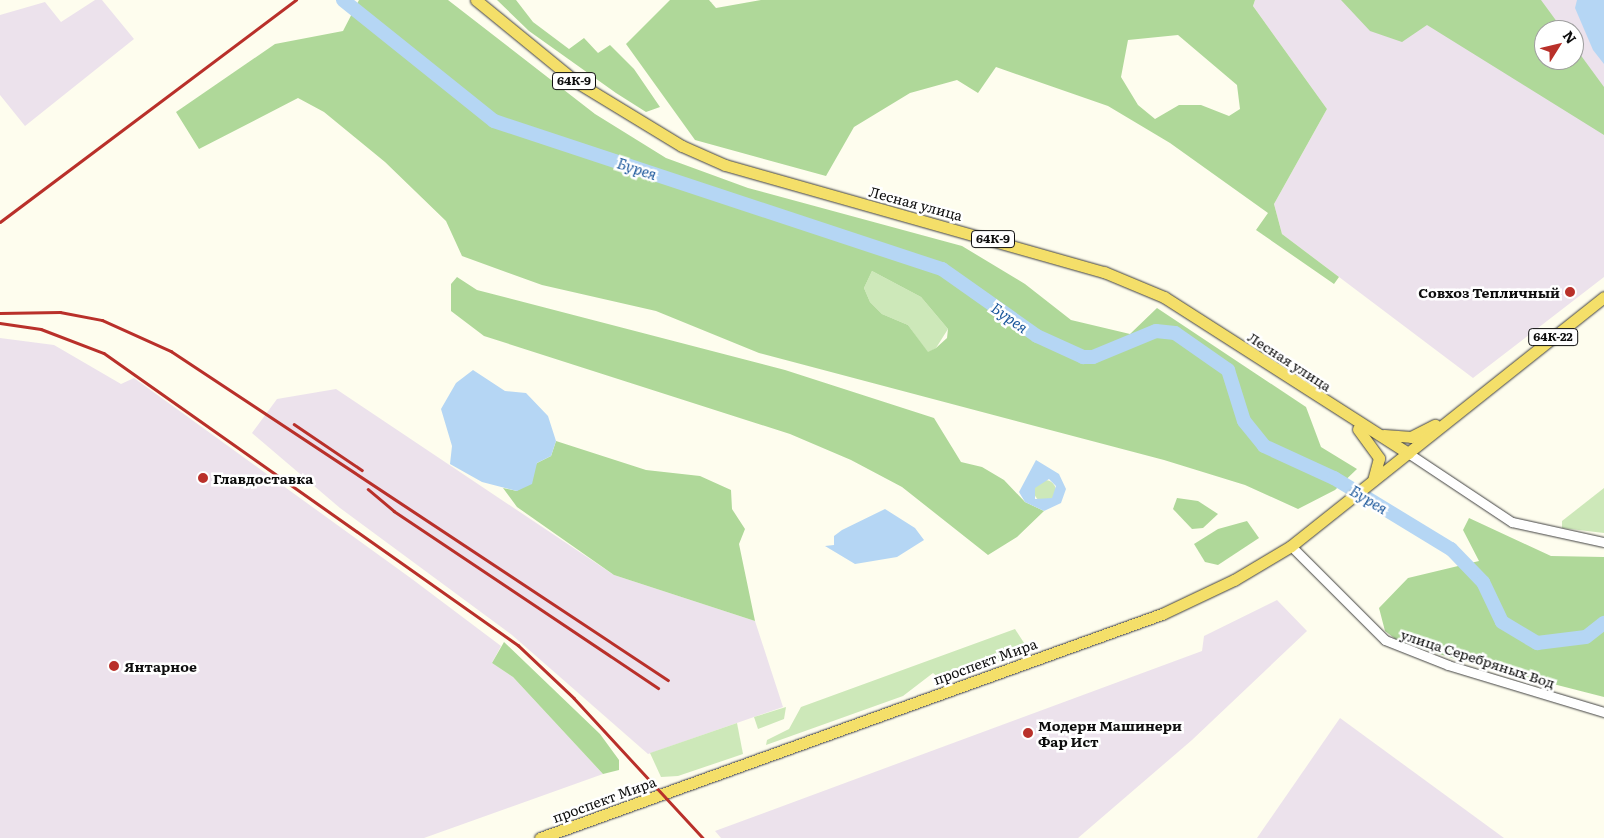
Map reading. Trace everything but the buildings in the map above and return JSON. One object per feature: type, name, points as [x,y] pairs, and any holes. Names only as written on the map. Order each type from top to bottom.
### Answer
[{"type":"main road","name":"Лесная улица","points":[[476,0],[575,81],[682,146],[724,165],[1104,272],[1164,297],[1348,418],[1408,453]]},
{"type":"main road","name":"64К-22","points":[[1408,453],[1604,297]]},
{"type":"main road","points":[[1371,432],[1411,437],[1464,408]]},
{"type":"main road","points":[[1348,418],[1379,458],[1369,485]]},
{"type":"main road","name":"проспект Мира","points":[[540,838],[1162,614],[1291,546],[1408,453]]},
{"type":"street","points":[[1408,453],[1512,522],[1604,542]]},
{"type":"street","name":"улица Серебряных Вод","points":[[1291,546],[1385,640],[1448,665],[1604,712]]},
{"type":"shaded area","points":[[95,0],[102,0],[134,39],[25,126],[0,95],[0,15],[45,2],[61,22]]},
{"type":"shaded area","points":[[1255,0],[1604,0],[1604,277],[1473,378],[1282,234],[1274,204],[1327,109],[1253,6]]},
{"type":"shaded area","points":[[0,338],[54,345],[121,384],[134,378],[412,579],[501,646],[492,663],[513,677],[603,774],[424,838],[0,838]]},
{"type":"shaded area","points":[[336,389],[614,575],[755,621],[783,707],[648,754],[512,635],[340,508],[252,433],[277,399]]},
{"type":"shaded area","points":[[1277,600],[1307,631],[1192,740],[1078,838],[721,838],[715,831],[1202,651],[1204,636]]},
{"type":"shaded area","points":[[1340,718],[1504,838],[1257,838]]},
{"type":"green space","points":[[359,0],[448,0],[595,114],[666,158],[748,188],[962,246],[1025,284],[1071,320],[1130,334],[1157,308],[1306,407],[1321,447],[1357,469],[1335,490],[1298,509],[1245,485],[1164,460],[759,353],[656,311],[542,285],[462,256],[446,221],[385,162],[324,112],[298,98],[199,149],[176,112],[275,44],[343,31]],"holes":[[[872,271],[921,297],[948,329],[947,338],[936,348],[928,352],[908,325],[882,314],[870,302],[864,288]]]},
{"type":"green space","points":[[497,0],[516,0],[533,22],[569,49],[584,38],[598,53],[610,45],[634,69],[660,107],[646,112],[616,93],[529,31]]},
{"type":"green space","points":[[670,0],[709,0],[716,8],[761,0],[1255,0],[1253,6],[1327,109],[1274,204],[1282,234],[1339,277],[1334,284],[1256,230],[1268,213],[1170,143],[1108,106],[996,67],[978,93],[957,80],[910,93],[854,127],[826,176],[695,140],[626,44]],"holes":[[[1178,35],[1237,85],[1240,109],[1229,116],[1201,105],[1179,105],[1155,119],[1138,105],[1121,77],[1128,40]]]},
{"type":"green space","points":[[1341,0],[1541,0],[1556,20],[1534,20],[1534,70],[1584,70],[1584,60],[1604,87],[1604,135],[1427,25],[1402,42],[1370,31]]},
{"type":"green space","points":[[872,271],[921,297],[948,329],[936,348],[928,353],[908,325],[882,314],[870,302],[864,288]]},
{"type":"green space","points":[[457,277],[477,290],[785,370],[934,418],[961,462],[982,467],[1004,480],[1025,502],[1044,511],[1017,537],[988,555],[902,487],[851,460],[790,434],[484,336],[451,311],[451,284]]},
{"type":"green space","points":[[556,441],[646,470],[700,476],[731,490],[732,509],[745,529],[739,544],[755,621],[614,575],[517,507],[503,488],[517,491],[537,463],[551,456]]},
{"type":"green space","points":[[1045,480],[1053,483],[1056,491],[1053,499],[1045,502],[1037,499],[1034,491],[1037,483]]},
{"type":"green space","points":[[1604,488],[1604,533],[1562,528],[1562,521]]},
{"type":"green space","points":[[1177,498],[1198,501],[1218,514],[1203,528],[1192,529],[1173,509]]},
{"type":"green space","points":[[1469,518],[1551,556],[1604,557],[1604,697],[1455,659],[1398,641],[1385,631],[1379,608],[1408,578],[1479,561],[1463,530]]},
{"type":"green space","points":[[1247,521],[1259,538],[1218,565],[1205,562],[1194,544],[1218,529]]},
{"type":"green space","points":[[1015,629],[1026,646],[1005,659],[956,675],[939,678],[933,673],[903,696],[766,745],[767,740],[789,729],[801,707]]},
{"type":"green space","points":[[504,642],[600,734],[619,760],[619,770],[603,774],[513,677],[492,663]]},
{"type":"green space","points":[[786,707],[784,719],[758,729],[754,717]]},
{"type":"green space","points":[[737,723],[743,754],[678,776],[661,777],[650,753]]},
{"type":"water","points":[[1577,0],[1604,0],[1604,64],[1593,50],[1584,29],[1584,20],[1580,20],[1575,8]]},
{"type":"water","points":[[473,370],[505,391],[526,393],[548,416],[556,441],[551,456],[537,463],[532,484],[517,491],[482,482],[450,464],[452,446],[441,409],[456,383]]},
{"type":"water","points":[[1036,460],[1059,474],[1066,489],[1061,503],[1044,511],[1025,502],[1019,492]],"holes":[[[1049,479],[1056,486],[1052,498],[1035,499],[1035,488]]]},
{"type":"water","points":[[885,509],[915,528],[924,540],[897,557],[855,564],[825,546],[834,545],[834,536],[842,530]]},
{"type":"waterway","name":"Бурея","points":[[343,0],[494,121],[942,269],[1037,336],[1083,357],[1093,357],[1156,331],[1175,333],[1228,370],[1244,421],[1264,446],[1334,478],[1451,549],[1483,582],[1502,622],[1537,643],[1586,637],[1604,623]]},
{"type":"railway","points":[[0,222],[296,0]]},
{"type":"railway","points":[[0,313],[60,312],[102,320],[171,351],[668,680]]},
{"type":"railway","points":[[0,323],[41,329],[104,353],[518,645],[574,698],[703,838]]},
{"type":"railway","points":[[294,424],[362,470]]},
{"type":"railway","points":[[368,489],[394,511],[658,688]]},
{"type":"place","name":"Совхоз Тепличный","points":[[1570,292]]},
{"type":"place","name":"Главдоставка","points":[[203,478]]},
{"type":"place","name":"Янтарное","points":[[114,666]]},
{"type":"place","name":"Модерн Машинери Фар Ист","points":[[1028,733]]}]
